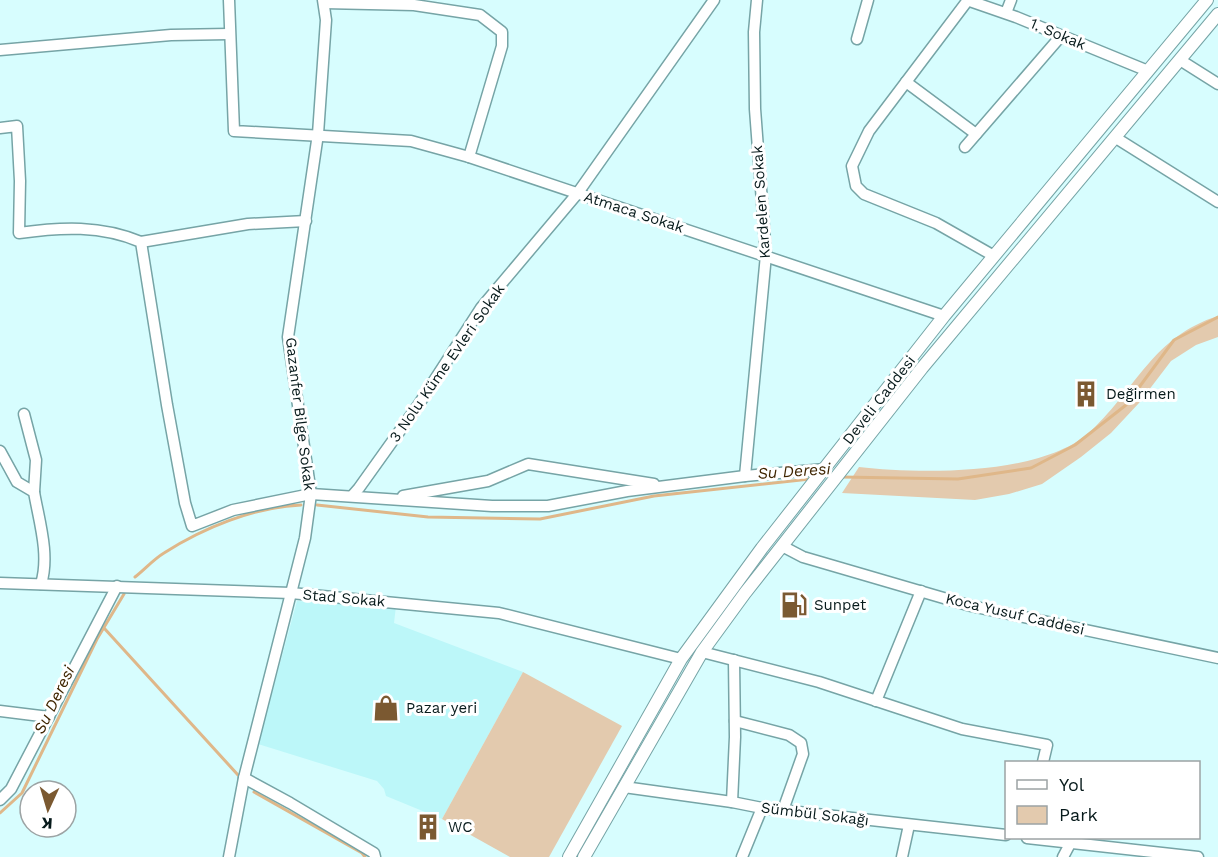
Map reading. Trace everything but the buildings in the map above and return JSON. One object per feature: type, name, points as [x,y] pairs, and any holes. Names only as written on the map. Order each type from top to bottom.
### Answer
[{"type":"main road","name":"Develi Caddesi","points":[[569,857],[681,659],[762,548],[944,316],[1207,0]]},
{"type":"main road","name":"Develi Caddesi","points":[[584,857],[702,652],[922,368],[1218,14]]},
{"type":"street","points":[[0,50],[171,35],[229,34],[229,0]]},
{"type":"street","name":"3 Nolu Küme Evleri Sokak","points":[[352,496],[419,404],[482,308],[577,194],[714,0]]},
{"type":"street","name":"Kardelen Sokak","points":[[745,476],[766,255],[754,109],[754,32],[757,0]]},
{"type":"street","points":[[857,39],[868,0]]},
{"type":"street","points":[[968,0],[869,131],[852,166],[856,186],[864,194],[936,223],[994,256]]},
{"type":"street","name":"1. Sokak","points":[[968,0],[1006,13],[1148,71]]},
{"type":"street","points":[[1006,13],[1011,0]]},
{"type":"street","points":[[323,2],[414,4],[480,15],[502,32],[502,46],[469,157]]},
{"type":"street","name":"Gazanfer Bilge Sokak","points":[[229,857],[244,778],[305,538],[311,494],[288,337],[318,134],[326,20],[323,2]]},
{"type":"street","name":"Atmaca Sokak","points":[[229,34],[234,131],[411,141],[469,157],[944,316]]},
{"type":"street","points":[[965,147],[1061,36]]},
{"type":"street","points":[[1180,60],[1218,84]]},
{"type":"street","points":[[906,82],[976,134]]},
{"type":"street","points":[[0,128],[17,126],[20,181],[19,233],[45,229],[106,230],[141,242],[248,224],[306,221]]},
{"type":"street","points":[[1116,138],[1218,202]]},
{"type":"street","points":[[141,242],[167,405],[185,503],[192,526],[233,510],[311,494],[492,506],[548,506],[627,491],[745,476],[823,472]]},
{"type":"street","points":[[24,414],[36,460],[34,492],[45,571],[40,584]]},
{"type":"street","points":[[0,451],[17,482],[34,492]]},
{"type":"street","points":[[387,499],[488,481],[528,464],[666,486]]},
{"type":"street","name":"Koca Yusuf Caddesi","points":[[782,546],[803,557],[971,606],[1218,658]]},
{"type":"street","name":"Stad Sokak","points":[[0,583],[291,593],[499,613],[681,659]]},
{"type":"street","points":[[0,800],[11,789],[117,586]]},
{"type":"street","points":[[876,701],[921,591]]},
{"type":"street","points":[[702,652],[819,682],[962,729],[1047,745],[1043,761]]},
{"type":"street","points":[[732,802],[735,721],[734,660]]},
{"type":"street","points":[[0,711],[49,717]]},
{"type":"street","points":[[735,721],[789,735],[801,743],[803,754],[783,810]]},
{"type":"street","points":[[244,778],[300,808],[374,853],[375,857]]},
{"type":"street","name":"Sümbül Sokağı","points":[[624,787],[762,808],[1005,835]]},
{"type":"street","points":[[742,857],[762,808]]},
{"type":"street","points":[[902,857],[909,825]]},
{"type":"street","points":[[1045,839],[1198,857]]},
{"type":"street","points":[[1063,857],[1071,842]]},
{"type":"shaded area","name":"Pazar yeri","points":[[297,601],[396,606],[394,623],[523,672],[442,819],[386,796],[384,789],[377,781],[258,744]]},
{"type":"green space","points":[[1218,316],[1218,337],[1196,345],[1171,361],[1139,403],[1111,433],[1042,484],[1009,494],[975,500],[842,493],[859,467],[915,471],[981,468],[1014,464],[1044,456],[1071,445],[1092,430],[1108,414],[1162,350],[1178,336],[1196,325]]},
{"type":"green space","points":[[523,672],[622,726],[549,857],[510,857],[442,819]]},
{"type":"waterway","name":"Su Deresi","points":[[841,477],[958,479],[1031,468],[1075,445],[1126,405],[1174,340],[1218,317]]},
{"type":"waterway","name":"Su Deresi","points":[[317,505],[428,517],[540,519],[654,496],[810,479]]},
{"type":"waterway","name":"Su Deresi","points":[[135,577],[164,553],[212,527],[247,514],[301,505]]},
{"type":"waterway","name":"Su Deresi","points":[[0,813],[22,793],[97,639],[124,594]]},
{"type":"waterway","points":[[104,628],[238,775]]},
{"type":"waterway","points":[[254,792],[362,853],[365,857]]},
{"type":"place","name":"Değirmen","points":[[1086,394]]},
{"type":"place","name":"Sunpet","points":[[794,605]]},
{"type":"place","name":"Pazar yeri","points":[[386,708]]},
{"type":"place","name":"WC","points":[[428,827]]}]
